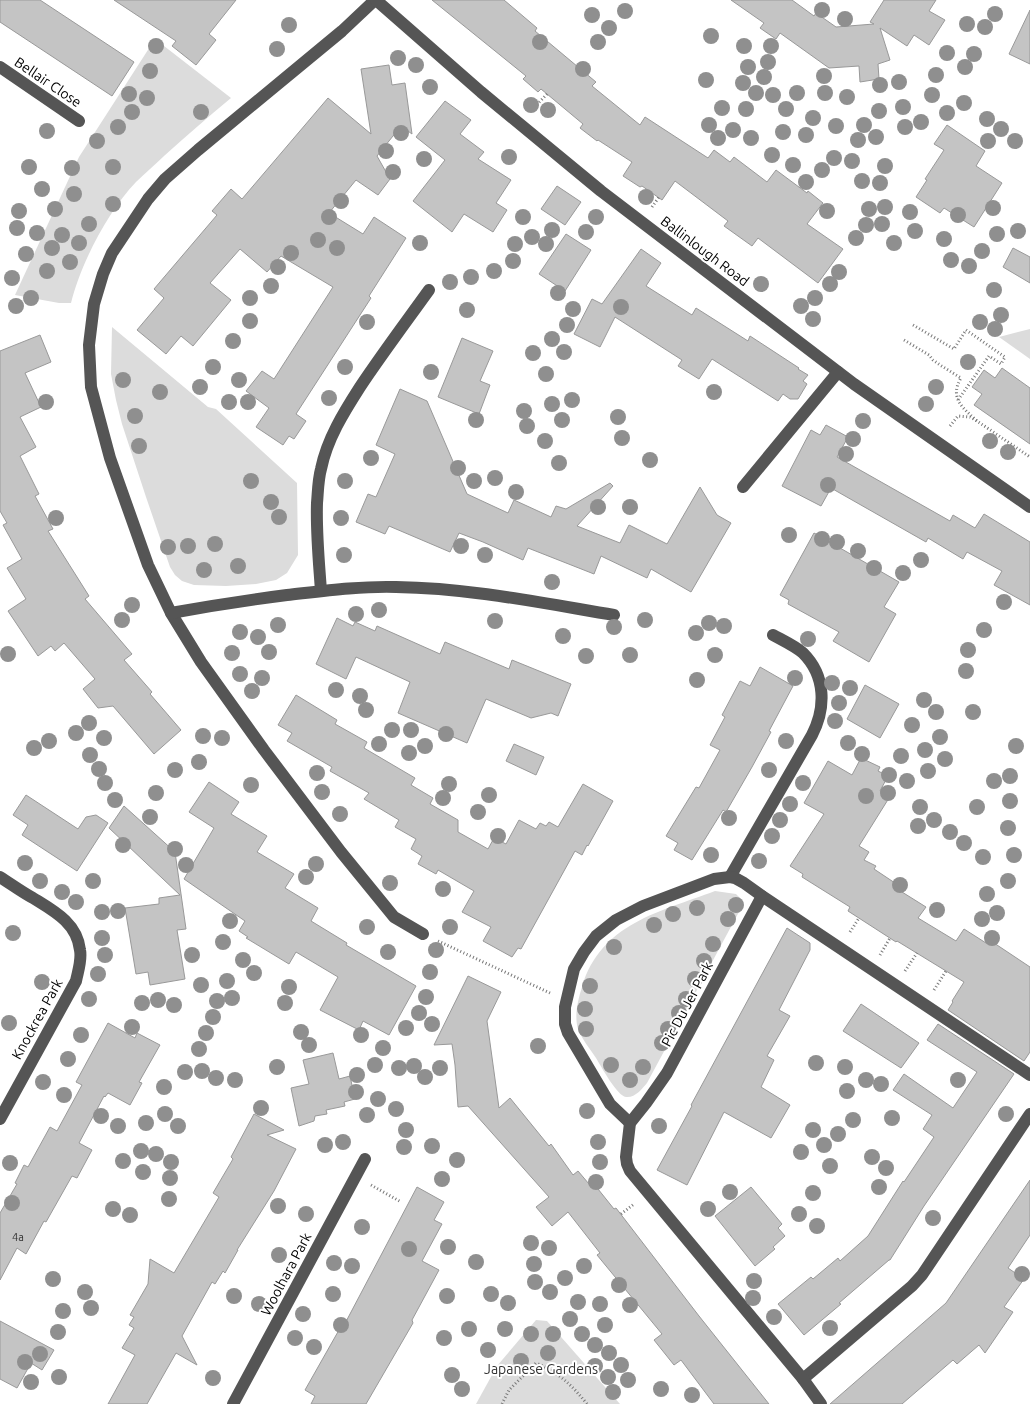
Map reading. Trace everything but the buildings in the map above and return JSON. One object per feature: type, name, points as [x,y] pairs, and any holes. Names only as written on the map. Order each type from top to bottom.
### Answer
[{"type":"street","name":"Ballinlough Road","points":[[376,0],[481,92],[602,190],[838,372],[1030,507]]},
{"type":"street","points":[[376,0],[342,31],[228,124],[165,179],[148,199],[112,253],[103,274],[94,304],[89,345],[91,386],[110,458],[129,514],[148,565],[171,613],[201,662],[258,742],[341,852],[394,917],[423,934]]},
{"type":"street","name":"Bellair Close","points":[[0,67],[80,121]]},
{"type":"street","points":[[321,591],[316,533],[318,486],[320,470],[332,434],[382,354],[429,290]]},
{"type":"street","points":[[743,487],[838,372]]},
{"type":"street","points":[[171,613],[215,604],[321,591],[364,587],[398,587],[430,588],[500,596],[614,615]]},
{"type":"street","points":[[730,877],[816,728],[823,697],[820,680],[813,666],[802,652],[773,635]]},
{"type":"street","name":"Knockrea Park","points":[[0,877],[57,913],[67,922],[75,932],[81,951],[76,980],[0,1119]]},
{"type":"street","points":[[822,1404],[630,1171],[626,1157],[630,1123],[610,1104],[568,1033],[565,1024],[565,1001],[574,969],[584,952],[596,936],[616,920],[643,906],[714,879],[730,877],[744,883],[1030,1075]]},
{"type":"street","name":"Pic Du Jer Park","points":[[630,1123],[667,1072],[762,896]]},
{"type":"street","points":[[803,1379],[912,1286],[922,1275],[1030,1114]]},
{"type":"street","name":"Woolhara Park","points":[[233,1404],[365,1159]]},
{"type":"path","points":[[531,112],[547,94]]},
{"type":"path","points":[[651,209],[659,197]]},
{"type":"path","points":[[914,325],[954,349],[966,330],[1005,357],[1001,364],[989,356],[958,400]]},
{"type":"path","points":[[904,340],[929,354],[940,365],[961,378],[956,390],[961,406],[977,420],[1030,458]]},
{"type":"path","points":[[950,426],[958,416],[977,420]]},
{"type":"path","points":[[847,936],[859,918]]},
{"type":"path","points":[[423,934],[565,1001]]},
{"type":"path","points":[[878,957],[890,938]]},
{"type":"path","points":[[904,974],[917,953]]},
{"type":"path","points":[[932,993],[946,971]]},
{"type":"path","points":[[356,1177],[402,1202]]},
{"type":"path","points":[[620,1214],[640,1200]]},
{"type":"path","points":[[502,1404],[509,1390],[536,1363],[551,1369],[562,1377],[587,1404]]},
{"type":"green space","points":[[155,39],[231,98],[136,182],[115,208],[97,238],[81,271],[71,303],[59,303],[15,295],[79,157]]},
{"type":"green space","points":[[112,327],[208,407],[216,409],[297,483],[298,555],[287,573],[276,580],[256,584],[226,586],[194,585],[182,581],[175,575],[170,567],[122,424],[111,374]]},
{"type":"green space","points":[[1030,329],[1030,359],[999,337]]},
{"type":"green space","points":[[715,891],[736,894],[741,899],[742,905],[740,910],[647,1083],[635,1095],[626,1097],[618,1092],[605,1074],[578,1029],[576,1013],[578,1002],[591,965],[603,948],[618,934],[635,923]]},
{"type":"green space","name":"Japanese Gardens","points":[[536,1320],[547,1321],[620,1404],[476,1404],[497,1366]]}]
